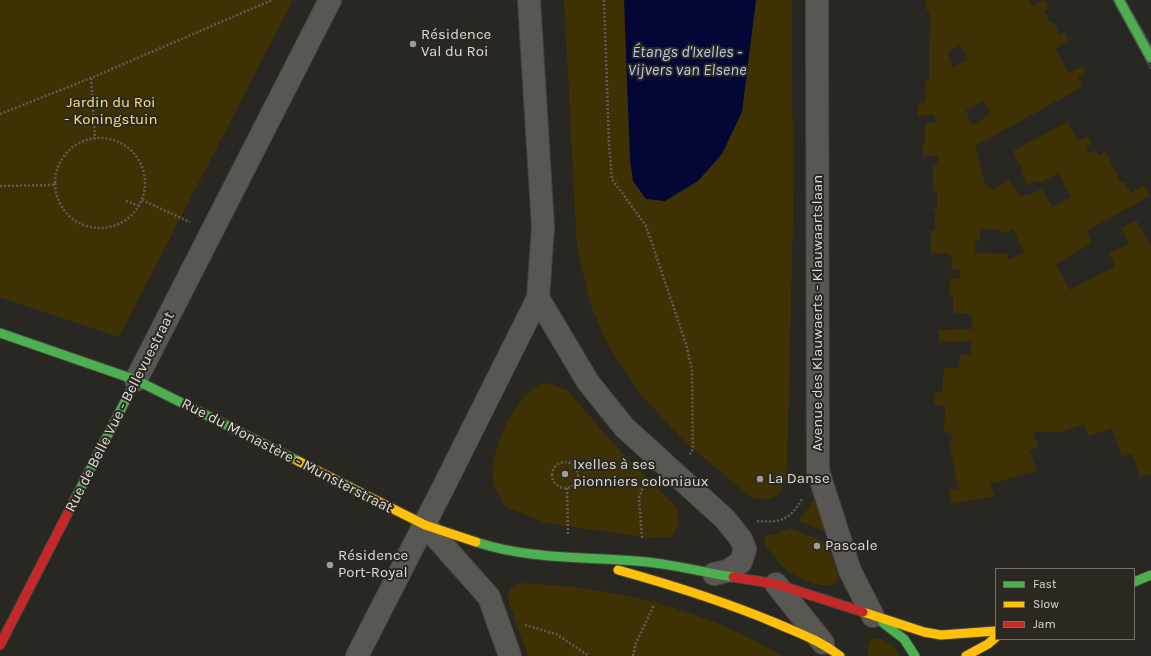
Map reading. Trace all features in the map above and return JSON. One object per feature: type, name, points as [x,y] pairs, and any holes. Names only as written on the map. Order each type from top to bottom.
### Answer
[{"type":"street","name":"Rue de Belle Vue - Bellevuestraat","points":[[0,645],[330,0]]},
{"type":"street","points":[[357,656],[425,525],[538,298],[542,227],[529,0]]},
{"type":"street","name":"Avenue des Klauwaerts - Klauwaartslaan","points":[[817,0],[818,471],[850,571],[873,616]]},
{"type":"street","points":[[1119,0],[1151,58]]},
{"type":"street","points":[[538,298],[588,382],[624,427],[725,519],[741,539],[745,549],[741,562],[727,571],[714,574]]},
{"type":"street","name":"Rue du Monastère - Munsterstraat","points":[[0,332],[136,380],[425,525],[489,597],[510,656]]},
{"type":"street","points":[[425,525],[495,548],[572,558],[638,561],[776,584],[924,632],[941,635],[995,631]]},
{"type":"street","points":[[572,558],[673,585],[750,612],[823,643]]},
{"type":"street","points":[[1135,582],[1151,575]]},
{"type":"street","points":[[776,584],[823,643],[840,656]]},
{"type":"street","points":[[873,616],[904,639],[915,656]]},
{"type":"street","points":[[966,656],[988,644],[995,638]]},
{"type":"path","points":[[0,114],[90,78],[272,0]]},
{"type":"path","points":[[604,0],[609,144],[612,179],[646,226],[686,344],[692,370],[693,449],[677,475]]},
{"type":"path","points":[[90,78],[95,138]]},
{"type":"path","points":[[95,138],[111,139],[125,145],[136,156],[143,169],[146,184],[140,206],[131,216],[121,224],[108,228],[96,229],[83,226],[72,220],[62,210],[56,198],[54,185],[55,172],[61,159],[70,149],[82,141],[95,138]]},
{"type":"path","points":[[0,186],[54,185]]},
{"type":"path","points":[[126,200],[140,206]]},
{"type":"path","points":[[142,200],[190,222]]},
{"type":"path","points":[[642,544],[639,498],[648,471],[658,457]]},
{"type":"path","points":[[564,462],[572,465],[577,472],[576,480],[566,488],[558,486],[552,476],[554,468],[564,462]]},
{"type":"path","points":[[566,488],[568,535]]},
{"type":"path","points":[[633,656],[636,643],[656,601]]},
{"type":"path","points":[[519,623],[556,634],[590,656]]},
{"type":"green space","name":"Jardin du Roi - Koningstuin","points":[[0,0],[293,0],[119,337],[0,297]]},
{"type":"green space","points":[[564,0],[792,0],[793,219],[787,468],[781,490],[773,498],[760,499],[751,497],[684,441],[643,397],[610,349],[591,306],[577,248]]},
{"type":"green space","points":[[926,0],[1029,0],[1032,6],[1045,0],[1049,8],[1044,11],[1050,23],[1053,22],[1060,35],[1065,32],[1069,40],[1055,49],[1069,73],[1082,66],[1086,73],[1078,78],[1082,87],[975,146],[986,187],[995,189],[1009,180],[1020,196],[1028,195],[1042,189],[1052,207],[1071,197],[1058,173],[1040,183],[1038,180],[1027,186],[1021,173],[1023,171],[1013,151],[1067,122],[1078,141],[1088,136],[1092,143],[1086,146],[1089,153],[1096,150],[1099,156],[1106,152],[1121,183],[1124,182],[1131,193],[1144,186],[1150,196],[1086,231],[1092,243],[1056,264],[1070,290],[1115,266],[1109,254],[1129,243],[1121,229],[1136,220],[1151,246],[1151,474],[1140,477],[1132,454],[1122,457],[1112,428],[1088,436],[1084,424],[1060,432],[1033,432],[1038,447],[1029,451],[1037,471],[990,484],[994,496],[952,504],[949,490],[958,489],[949,442],[953,442],[951,433],[944,432],[945,405],[934,405],[935,393],[942,392],[944,368],[959,368],[960,355],[971,355],[971,342],[939,341],[939,330],[973,329],[971,314],[953,314],[953,295],[950,295],[950,278],[960,279],[960,269],[951,269],[952,259],[950,253],[931,253],[931,230],[935,230],[935,211],[931,208],[937,207],[937,191],[933,191],[933,166],[938,166],[938,156],[923,156],[923,143],[925,142],[925,123],[935,123],[935,115],[918,115],[918,103],[925,103],[926,79],[929,79],[930,10],[926,10]],"holes":[[[960,45],[968,59],[953,68],[948,52]],[[984,101],[991,114],[971,125],[966,110]],[[980,229],[1001,230],[1002,234],[1013,229],[1024,252],[1009,260],[1007,254],[975,253],[975,242],[980,240]]]},
{"type":"green space","points":[[544,383],[554,385],[568,391],[618,449],[677,508],[679,524],[672,537],[650,538],[546,523],[504,506],[493,480],[495,454],[506,424],[514,410],[523,398],[533,389]]},
{"type":"green space","points":[[814,500],[818,502],[824,531],[799,521]]},
{"type":"green space","points":[[790,528],[827,543],[837,572],[837,580],[833,584],[827,586],[820,585],[791,573],[780,564],[764,544],[765,535],[775,534]]},
{"type":"green space","points":[[519,583],[588,589],[622,595],[688,612],[720,624],[752,639],[782,656],[528,656],[507,597],[510,588]]},
{"type":"green space","points":[[874,638],[882,639],[890,643],[898,652],[899,656],[869,656],[868,646]]},
{"type":"water","name":"Étangs d'Ixelles - Vijvers van Elsene","points":[[624,0],[756,0],[742,112],[722,154],[698,181],[665,201],[646,199],[633,181],[630,160]]},
{"type":"tram line","points":[[1113,0],[1151,69]]},
{"type":"tram line","points":[[1125,0],[1151,46]]},
{"type":"traffic: fast","points":[[1119,0],[1151,58]]},
{"type":"traffic: fast","points":[[0,333],[136,380],[298,461]]},
{"type":"traffic: fast","points":[[74,501],[136,380]]},
{"type":"traffic: fast","points":[[476,542],[515,552],[648,562],[733,577]]},
{"type":"traffic: fast","points":[[1135,582],[1151,575]]},
{"type":"traffic: fast","points":[[883,623],[904,639],[915,656]]},
{"type":"traffic: slow","points":[[298,461],[425,525],[476,542]]},
{"type":"traffic: slow","points":[[618,570],[699,594],[739,608],[810,638],[840,656]]},
{"type":"traffic: slow","points":[[863,612],[924,632],[941,635],[995,631]]},
{"type":"traffic: slow","points":[[966,656],[988,644],[995,638]]},
{"type":"traffic: jam","points":[[0,645],[74,501]]},
{"type":"traffic: jam","points":[[733,577],[776,584],[863,612]]},
{"type":"place","name":"Résidence Val du Roi","points":[[413,44]]},
{"type":"place","name":"Ixelles à ses pionniers coloniaux","points":[[565,474]]},
{"type":"place","name":"La Danse","points":[[760,479]]},
{"type":"place","name":"Pascale","points":[[817,546]]},
{"type":"place","name":"Résidence Port-Royal","points":[[330,565]]}]
